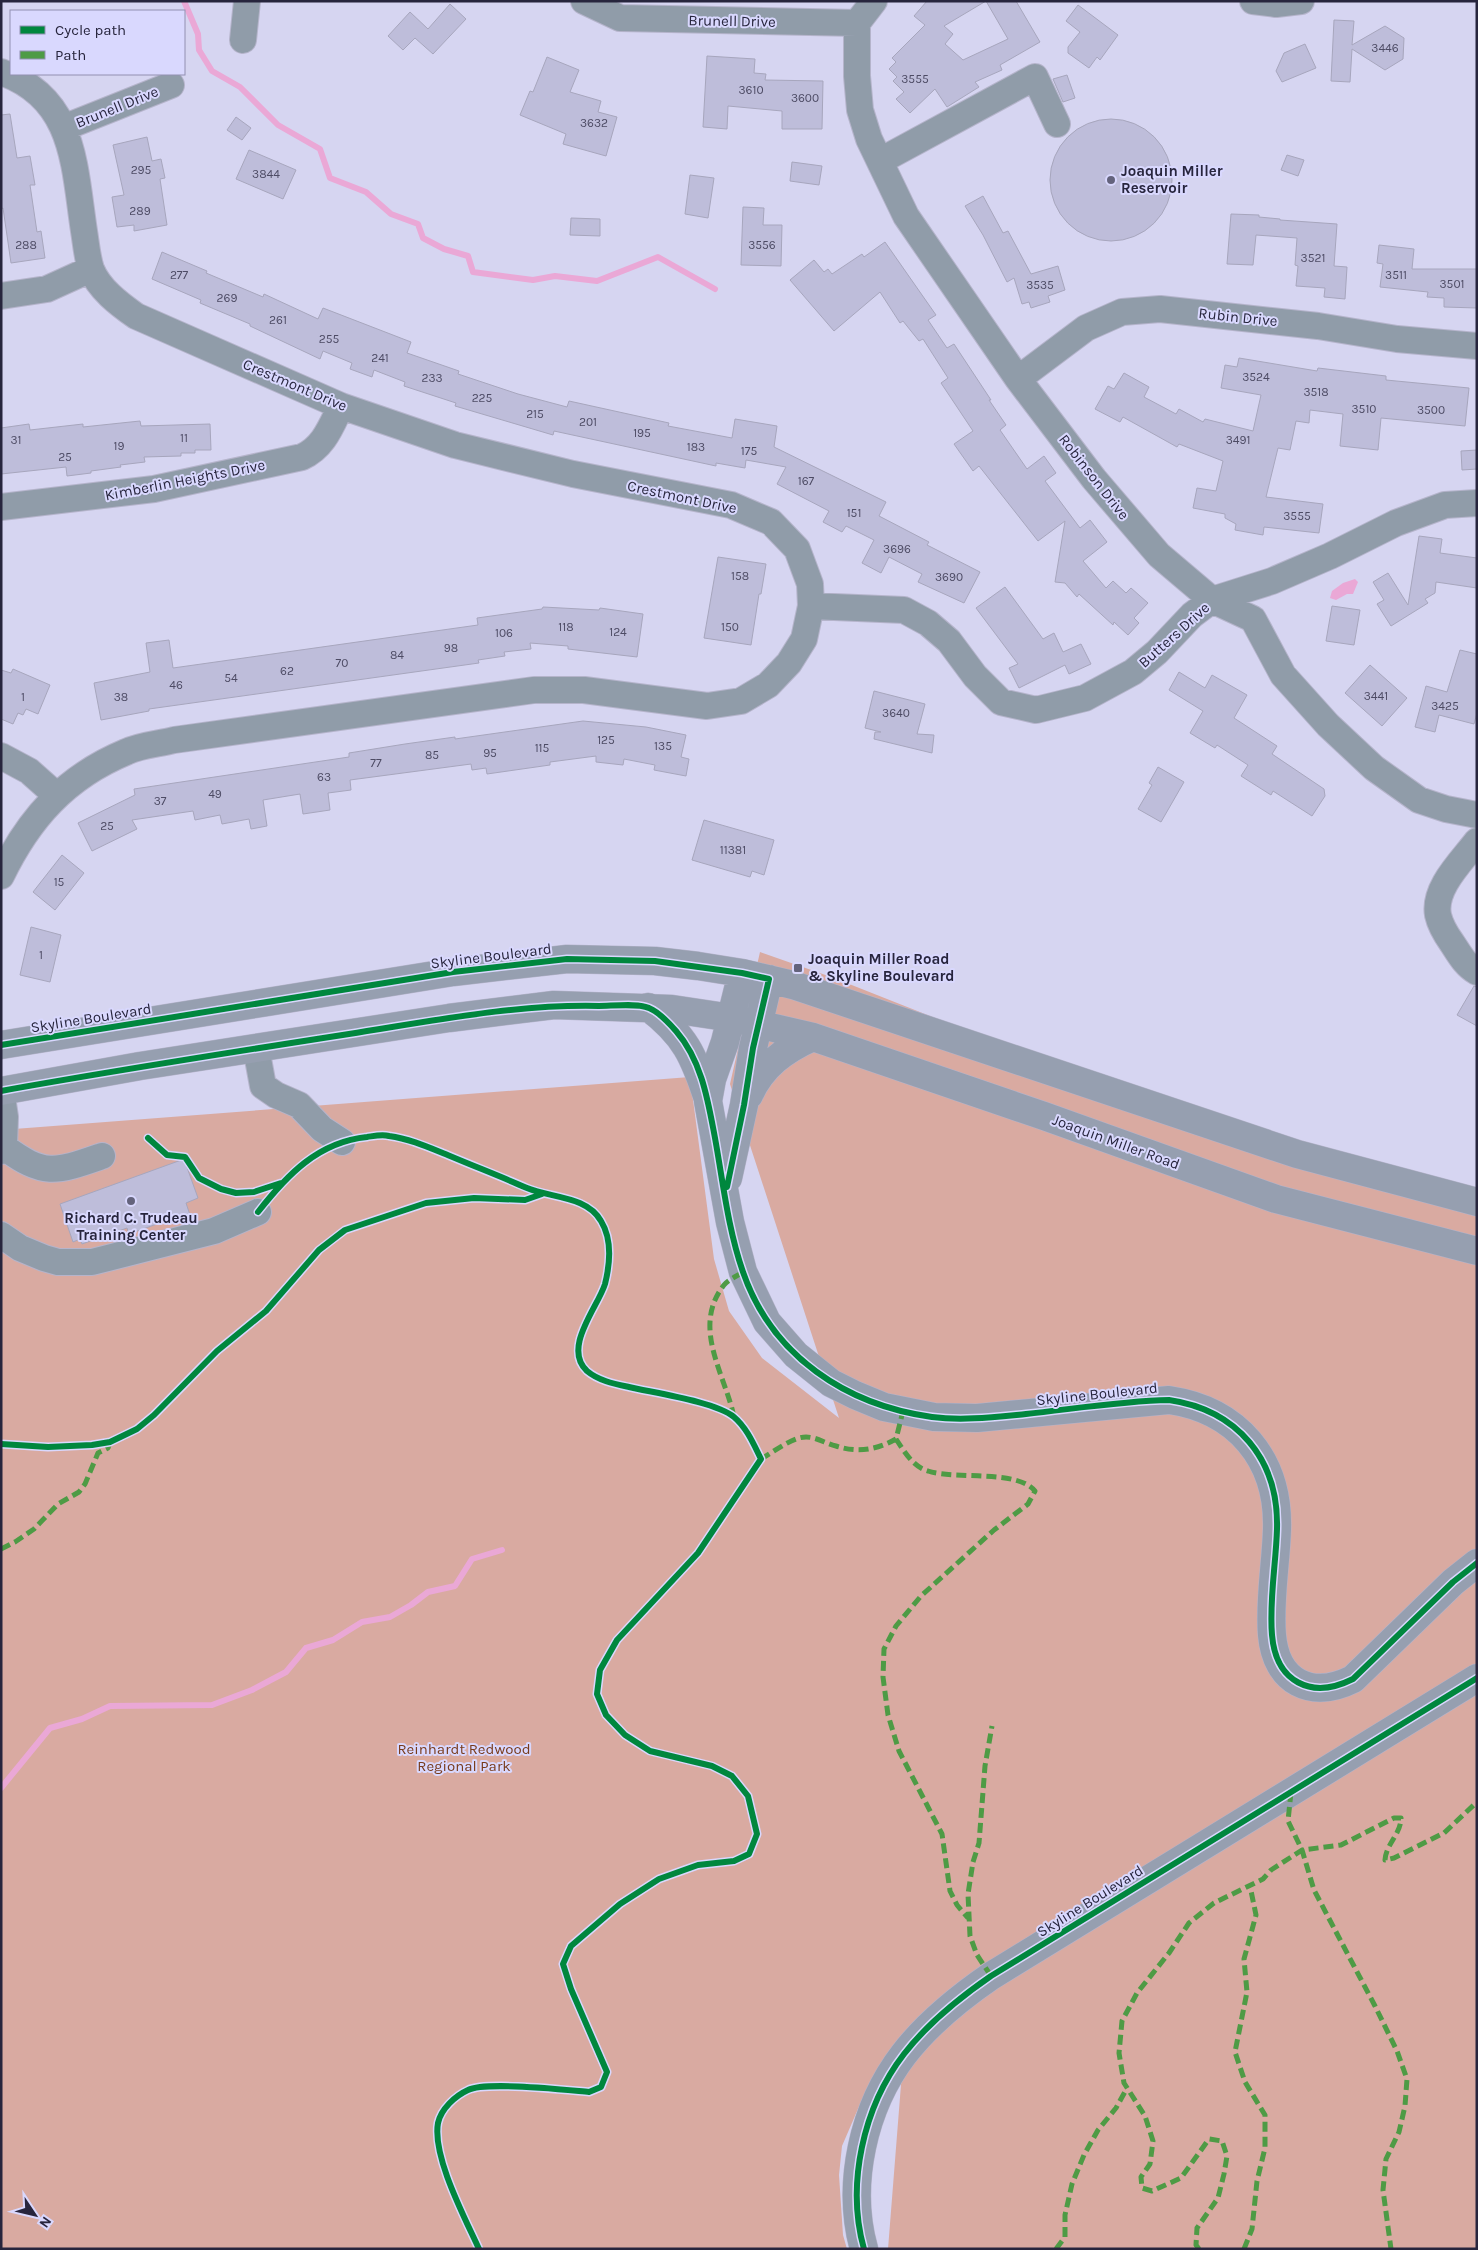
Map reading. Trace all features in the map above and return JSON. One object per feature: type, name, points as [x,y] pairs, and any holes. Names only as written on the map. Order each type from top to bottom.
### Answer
[{"type":"main road","name":"Skyline Boulevard","points":[[1,1045],[454,972],[567,959],[655,961],[742,973],[769,979],[758,1023],[726,1194]]},
{"type":"main road","name":"Skyline Boulevard","points":[[742,973],[732,1018],[712,1079],[708,1101],[730,1222],[743,1272],[767,1322],[781,1339],[810,1367],[831,1383],[884,1407],[934,1417],[996,1417],[1169,1400],[1187,1403],[1227,1420],[1254,1448],[1272,1486],[1277,1528],[1272,1635],[1276,1656],[1283,1670],[1292,1679],[1313,1688],[1338,1686],[1352,1679],[1453,1582],[1477,1563]]},
{"type":"main road","points":[[769,979],[794,985],[1297,1154],[1477,1202]]},
{"type":"main road","points":[[1,1091],[140,1066],[449,1018],[554,1005],[648,1007],[706,1012],[758,1023]]},
{"type":"main road","points":[[648,1007],[662,1017],[684,1041],[692,1055],[708,1101]]},
{"type":"main road","name":"Joaquin Miller Road","points":[[758,1023],[813,1037],[1053,1119],[1276,1199],[1477,1252]]},
{"type":"main road","points":[[744,1105],[763,1071],[774,1059],[813,1037]]},
{"type":"main road","name":"Skyline Boulevard","points":[[864,2249],[858,2216],[857,2193],[863,2146],[880,2093],[903,2056],[923,2032],[965,1993],[991,1976],[1477,1678]]},
{"type":"street","points":[[243,40],[247,1]]},
{"type":"street","name":"Brunell Drive","points":[[584,1],[620,18],[857,23]]},
{"type":"street","points":[[857,23],[874,1]]},
{"type":"street","points":[[1253,1],[1276,4],[1301,1]]},
{"type":"street","name":"Robinson Drive","points":[[857,23],[857,76],[860,110],[869,139],[906,216],[1018,379],[1126,518],[1159,555],[1212,600],[1252,619],[1283,675],[1328,725],[1374,768],[1419,800],[1446,809],[1477,815]]},
{"type":"street","name":"Crestmont Drive","points":[[1,72],[17,78],[43,96],[54,108],[73,157],[91,269],[115,301],[136,316],[341,406],[455,445],[573,474],[731,505],[771,522],[797,549],[810,584],[811,606],[804,639],[789,663],[768,685],[741,702],[707,706],[584,690],[534,690],[174,740],[127,751],[83,774],[56,795],[12,853],[1,876]]},
{"type":"street","points":[[880,161],[1035,77],[1057,124]]},
{"type":"street","name":"Brunell Drive","points":[[63,128],[171,85]]},
{"type":"street","points":[[1,296],[47,289],[91,269]]},
{"type":"street","name":"Rubin Drive","points":[[1018,379],[1046,356],[1086,328],[1122,312],[1141,310],[1160,309],[1235,316],[1318,326],[1397,339],[1477,346]]},
{"type":"street","name":"Kimberlin Heights Drive","points":[[1,507],[154,489],[302,457],[320,445],[341,406]]},
{"type":"street","name":"Butters Drive","points":[[811,606],[904,610],[928,623],[949,641],[975,676],[1000,702],[1036,710],[1085,698],[1133,672],[1157,652],[1192,615],[1212,600],[1272,581],[1330,556],[1396,523],[1445,505],[1477,503]]},
{"type":"street","points":[[1,756],[29,771],[56,795]]},
{"type":"street","points":[[1477,841],[1452,874],[1439,897],[1438,916],[1450,940],[1467,966],[1477,972]]},
{"type":"street","points":[[256,1048],[263,1086],[276,1095],[299,1105],[322,1129],[342,1142]]},
{"type":"street","points":[[1,1091],[5,1117],[2,1149],[24,1163],[46,1170],[72,1166],[102,1156]]},
{"type":"street","points":[[1,1235],[20,1248],[44,1258],[58,1262],[92,1262],[214,1231],[258,1212]]},
{"type":"green space","name":"Reinhardt Redwood Regional Park","points":[[760,952],[834,978],[1069,1071],[1361,1164],[1477,1193],[1477,2249],[888,2249],[905,2034],[864,2095],[842,2146],[839,2175],[843,2235],[847,2249],[1,2249],[1,1130],[690,1077],[714,1259],[729,1311],[762,1358],[839,1418],[730,1084]]},
{"type":"shaded area","points":[[1355,579],[1358,582],[1353,594],[1347,594],[1336,600],[1330,598],[1332,591],[1343,583]]},
{"type":"building","points":[[927,1],[986,1],[1016,1],[1040,42],[1000,65],[1002,70],[975,82],[979,87],[947,107],[935,89],[910,113],[896,99],[904,92],[893,81],[897,77],[889,69],[896,62],[892,58],[925,25],[914,16]],"holes":[[[986,1],[1008,39],[963,60],[945,44],[953,34],[944,26]]]},
{"type":"building","points":[[450,4],[466,19],[433,54],[415,38],[403,50],[388,36],[410,12],[428,29]]},
{"type":"building","points":[[1078,5],[1118,35],[1100,60],[1097,57],[1089,68],[1068,53],[1068,47],[1080,32],[1066,21]]},
{"type":"building","points":[[1334,20],[1354,21],[1352,45],[1385,26],[1404,38],[1403,59],[1385,70],[1352,49],[1350,82],[1331,81]]},
{"type":"building","points":[[1305,44],[1316,68],[1282,82],[1276,71],[1284,53]]},
{"type":"building","points":[[707,56],[755,59],[754,73],[766,74],[765,80],[823,81],[822,129],[782,129],[782,111],[728,106],[727,129],[703,127]]},
{"type":"building","points":[[547,57],[579,70],[570,92],[601,101],[598,112],[617,117],[606,156],[563,144],[566,134],[520,115],[530,91],[533,92]]},
{"type":"building","points":[[1067,75],[1075,98],[1063,102],[1053,79]]},
{"type":"building","points":[[10,114],[17,158],[30,156],[35,185],[30,185],[37,232],[41,231],[45,258],[11,263],[3,208],[1,209],[1,115]]},
{"type":"building","points":[[236,117],[251,128],[242,140],[227,130]]},
{"type":"building","name":"Joaquin Miller Reservoir","points":[[1111,119],[1123,120],[1134,124],[1145,129],[1154,137],[1162,146],[1167,157],[1171,168],[1171,192],[1167,203],[1162,214],[1154,223],[1145,231],[1134,236],[1123,240],[1111,241],[1099,240],[1088,236],[1077,231],[1068,223],[1060,214],[1055,203],[1051,192],[1050,180],[1051,168],[1055,157],[1060,146],[1068,137],[1077,129],[1088,124],[1099,120]]},
{"type":"building","points":[[147,137],[152,161],[161,159],[165,178],[160,179],[167,225],[134,231],[134,225],[117,227],[112,197],[124,195],[113,145]]},
{"type":"building","points":[[249,150],[296,170],[283,199],[236,179]]},
{"type":"building","points":[[1287,155],[1304,160],[1298,176],[1281,170]]},
{"type":"building","points":[[792,162],[822,166],[819,185],[790,181]]},
{"type":"building","points":[[690,175],[714,178],[708,218],[685,214]]},
{"type":"building","points":[[983,196],[1003,233],[1008,231],[1031,274],[1058,266],[1065,290],[1048,296],[1050,302],[1031,308],[1029,302],[1022,304],[1014,278],[1007,282],[983,235],[965,206]]},
{"type":"building","points":[[743,207],[764,208],[763,225],[782,225],[781,266],[741,265]]},
{"type":"building","points":[[1231,214],[1259,215],[1259,217],[1280,220],[1337,224],[1334,266],[1347,267],[1345,299],[1324,297],[1325,288],[1296,286],[1298,266],[1295,265],[1297,238],[1256,235],[1253,265],[1227,264]]},
{"type":"building","points":[[571,218],[600,219],[600,236],[570,235]]},
{"type":"building","points":[[885,242],[936,315],[928,320],[947,348],[954,344],[991,400],[989,400],[1006,425],[1000,430],[1027,469],[1044,456],[1056,473],[1045,481],[1080,528],[1090,520],[1107,542],[1083,561],[1106,588],[1113,581],[1126,593],[1131,588],[1148,603],[1134,618],[1139,623],[1128,635],[1114,622],[1113,625],[1079,594],[1077,597],[1065,583],[1055,582],[1065,521],[1038,541],[979,466],[973,471],[954,444],[973,431],[941,383],[948,378],[923,339],[919,341],[903,321],[900,323],[880,292],[834,331],[790,280],[814,260],[824,272],[828,269],[832,274],[862,254],[864,257]]},
{"type":"building","points":[[1379,245],[1414,249],[1412,269],[1477,269],[1477,308],[1444,307],[1444,298],[1427,297],[1428,292],[1380,287],[1383,264],[1377,263]]},
{"type":"building","points":[[162,252],[207,271],[206,273],[263,297],[264,294],[318,319],[323,308],[411,342],[407,353],[459,371],[458,374],[518,394],[567,407],[569,401],[669,423],[668,426],[732,438],[735,419],[777,426],[774,447],[886,502],[879,516],[929,542],[927,545],[980,572],[964,603],[918,582],[922,574],[889,557],[881,573],[862,563],[874,540],[846,526],[842,532],[823,522],[829,511],[777,484],[786,467],[746,460],[745,468],[716,463],[716,466],[554,431],[553,435],[455,406],[456,403],[404,386],[405,382],[374,370],[372,377],[350,369],[352,363],[323,351],[320,359],[250,326],[250,324],[200,303],[201,300],[152,279]]},
{"type":"building","points":[[1239,358],[1317,371],[1318,368],[1386,376],[1386,380],[1469,388],[1465,426],[1381,418],[1378,450],[1340,446],[1343,414],[1310,410],[1309,423],[1296,421],[1290,450],[1278,448],[1266,497],[1323,504],[1319,533],[1264,527],[1263,535],[1235,530],[1236,524],[1225,518],[1225,514],[1193,508],[1197,488],[1216,491],[1223,461],[1179,444],[1177,447],[1123,417],[1120,422],[1095,409],[1108,386],[1114,389],[1124,373],[1149,387],[1144,397],[1176,414],[1179,409],[1203,422],[1205,419],[1253,431],[1261,395],[1221,388],[1225,365],[1237,367]]},
{"type":"building","points":[[140,421],[141,426],[210,424],[211,450],[195,450],[195,453],[181,453],[181,456],[144,457],[145,462],[67,476],[66,467],[1,474],[1,428],[29,424],[30,430],[83,424],[83,427]]},
{"type":"building","points":[[1477,450],[1477,469],[1462,470],[1461,451]]},
{"type":"building","points":[[1419,536],[1442,539],[1440,553],[1477,558],[1477,588],[1436,582],[1435,593],[1425,599],[1428,603],[1391,626],[1377,604],[1384,600],[1373,582],[1388,573],[1408,605]]},
{"type":"building","points":[[718,557],[766,564],[751,645],[704,638]]},
{"type":"building","points":[[1005,587],[1043,639],[1054,633],[1063,652],[1081,644],[1091,664],[1069,674],[1065,665],[1019,688],[1009,668],[1018,664],[976,608]]},
{"type":"building","points":[[1332,606],[1360,610],[1354,645],[1326,641]]},
{"type":"building","points":[[543,607],[599,610],[600,608],[643,614],[637,657],[568,649],[568,646],[530,643],[531,649],[504,652],[505,656],[478,660],[479,663],[149,709],[149,711],[101,720],[94,683],[150,672],[146,643],[169,640],[173,668],[478,625],[477,618],[542,609]]},
{"type":"building","points":[[1460,650],[1477,654],[1477,713],[1474,724],[1439,715],[1435,732],[1415,727],[1426,686],[1447,692]]},
{"type":"building","points":[[1370,665],[1407,698],[1382,726],[1345,693]]},
{"type":"building","points":[[13,669],[50,685],[38,714],[26,709],[23,715],[18,713],[13,724],[1,719],[1,670],[11,673]]},
{"type":"building","points":[[1179,672],[1205,688],[1212,675],[1247,695],[1234,718],[1277,746],[1272,754],[1324,789],[1325,796],[1312,816],[1273,791],[1271,795],[1241,776],[1248,765],[1217,745],[1215,748],[1190,733],[1203,711],[1169,690]]},
{"type":"building","points":[[874,691],[925,704],[917,734],[934,735],[932,753],[874,739],[875,732],[881,732],[865,728]]},
{"type":"building","points":[[583,721],[646,727],[686,735],[681,757],[689,759],[686,776],[654,770],[655,765],[624,759],[623,765],[596,762],[596,756],[550,762],[550,765],[487,774],[486,768],[472,770],[471,764],[350,780],[351,790],[328,793],[330,810],[303,814],[300,794],[263,800],[267,826],[251,829],[249,819],[222,824],[220,815],[195,820],[193,811],[132,820],[137,829],[92,851],[78,823],[135,795],[134,789],[349,757],[349,753],[405,744]]},
{"type":"building","points":[[1158,767],[1184,782],[1161,822],[1138,809],[1152,785],[1149,783]]},
{"type":"building","points":[[704,820],[774,840],[764,875],[752,871],[750,877],[692,860]]},
{"type":"building","points":[[62,855],[84,873],[55,910],[33,892]]},
{"type":"building","points":[[31,927],[61,935],[50,982],[20,975]]},
{"type":"building","points":[[1474,986],[1477,987],[1477,1026],[1457,1015]]},
{"type":"building","name":"Richard C. Trudeau Training Center","points":[[184,1159],[198,1198],[186,1203],[191,1218],[173,1224],[171,1219],[129,1234],[127,1228],[82,1244],[80,1239],[73,1242],[60,1204]]},
{"type":"waterway","points":[[184,1],[198,34],[199,50],[212,71],[240,87],[278,125],[320,149],[330,178],[366,192],[391,214],[418,224],[423,238],[444,249],[468,256],[473,272],[533,280],[555,276],[597,281],[658,257],[715,289]]},
{"type":"waterway","points":[[1,1788],[50,1728],[82,1719],[110,1706],[212,1705],[252,1690],[286,1672],[306,1648],[333,1640],[362,1622],[390,1617],[411,1605],[428,1592],[455,1586],[472,1559],[502,1550]]},
{"type":"marked path","points":[[734,1417],[713,1351],[710,1317],[715,1301],[724,1285],[743,1272]]},
{"type":"marked path","points":[[761,1459],[789,1442],[804,1437],[813,1438],[831,1445],[859,1450],[881,1446],[896,1439],[903,1411]]},
{"type":"marked path","points":[[896,1439],[913,1462],[928,1471],[940,1474],[1000,1477],[1026,1484],[1035,1491],[1028,1504],[994,1530],[921,1596],[896,1626],[884,1649],[883,1677],[888,1715],[899,1751],[942,1834],[950,1891],[957,1905],[968,1918]]},
{"type":"marked path","points":[[1,1549],[34,1529],[58,1504],[79,1492],[85,1484],[98,1453],[108,1448],[110,1442]]},
{"type":"marked path","points":[[991,1976],[977,1955],[970,1936],[968,1894],[973,1862],[979,1843],[985,1766],[992,1726]]},
{"type":"marked path","points":[[1291,1792],[1288,1821],[1302,1850],[1314,1890],[1375,2006],[1397,2051],[1407,2079],[1405,2106],[1399,2132],[1386,2159],[1383,2190],[1391,2249]]},
{"type":"marked path","points":[[1199,2249],[1196,2245],[1197,2228],[1218,2198],[1227,2156],[1222,2141],[1209,2139],[1181,2178],[1152,2191],[1142,2188],[1141,2177],[1150,2164],[1153,2141],[1145,2116],[1124,2083],[1119,2053],[1122,2021],[1137,1993],[1169,1953],[1189,1923],[1214,1903],[1263,1879],[1271,1870],[1302,1850],[1341,1845],[1394,1818],[1401,1818],[1399,1829],[1388,1849],[1385,1860],[1394,1858],[1444,1833],[1477,1802]]},
{"type":"marked path","points":[[1244,2249],[1252,2229],[1257,2181],[1265,2148],[1265,2115],[1245,2082],[1235,2052],[1247,1992],[1244,1959],[1256,1915],[1250,1886]]},
{"type":"marked path","points":[[1056,2249],[1065,2237],[1065,2215],[1072,2184],[1084,2155],[1098,2130],[1116,2108],[1127,2088]]},
{"type":"cycle path","points":[[1,1045],[453,972],[567,959],[655,961],[742,973],[769,979],[753,1048],[744,1105],[727,1187]]},
{"type":"cycle path","points":[[1,1091],[175,1061],[474,1014],[568,1006],[645,1006],[660,1015],[676,1031],[685,1043],[698,1068],[710,1110],[733,1239],[743,1272],[756,1302],[773,1328],[793,1352],[816,1372],[842,1388],[870,1401],[900,1411],[932,1417],[967,1419],[1169,1400],[1193,1406],[1215,1415],[1234,1427],[1249,1442],[1262,1460],[1271,1481],[1276,1504],[1277,1529],[1271,1609],[1275,1651],[1280,1665],[1288,1675],[1310,1687],[1323,1688],[1353,1679],[1453,1582],[1477,1563]]},
{"type":"cycle path","points":[[258,1212],[292,1173],[319,1153],[349,1140],[381,1135],[413,1142],[527,1188],[578,1202],[595,1213],[601,1221],[605,1228],[609,1252],[605,1284],[580,1339],[578,1351],[580,1362],[587,1371],[602,1380],[700,1402],[725,1412],[734,1417],[743,1426],[761,1459],[698,1553],[617,1640],[600,1670],[597,1694],[606,1715],[625,1735],[650,1751],[712,1766],[732,1776],[748,1796],[757,1834],[749,1854],[734,1861],[698,1865],[659,1879],[620,1904],[571,1946],[563,1964],[571,1989],[607,2072],[601,2087],[589,2092],[508,2086],[477,2087],[458,2096],[442,2113],[438,2123],[437,2137],[440,2152],[451,2187],[479,2249]]},
{"type":"cycle path","points":[[148,1138],[167,1155],[185,1157],[199,1178],[221,1189],[236,1193],[254,1192],[281,1183]]},
{"type":"cycle path","points":[[1,1444],[48,1447],[92,1445],[110,1442],[137,1429],[154,1415],[217,1351],[266,1311],[319,1250],[345,1230],[426,1203],[474,1198],[525,1200],[542,1194]]},
{"type":"cycle path","points":[[864,2249],[857,2199],[858,2173],[862,2147],[869,2122],[878,2098],[890,2075],[904,2054],[934,2021],[967,1993],[991,1976],[1477,1678]]},
{"type":"place","name":"Joaquin Miller Reservoir","points":[[1111,180]]},
{"type":"place","name":"Joaquin Miller Road & Skyline Boulevard","points":[[798,968]]},
{"type":"place","name":"Richard C. Trudeau Training Center","points":[[131,1201]]}]
